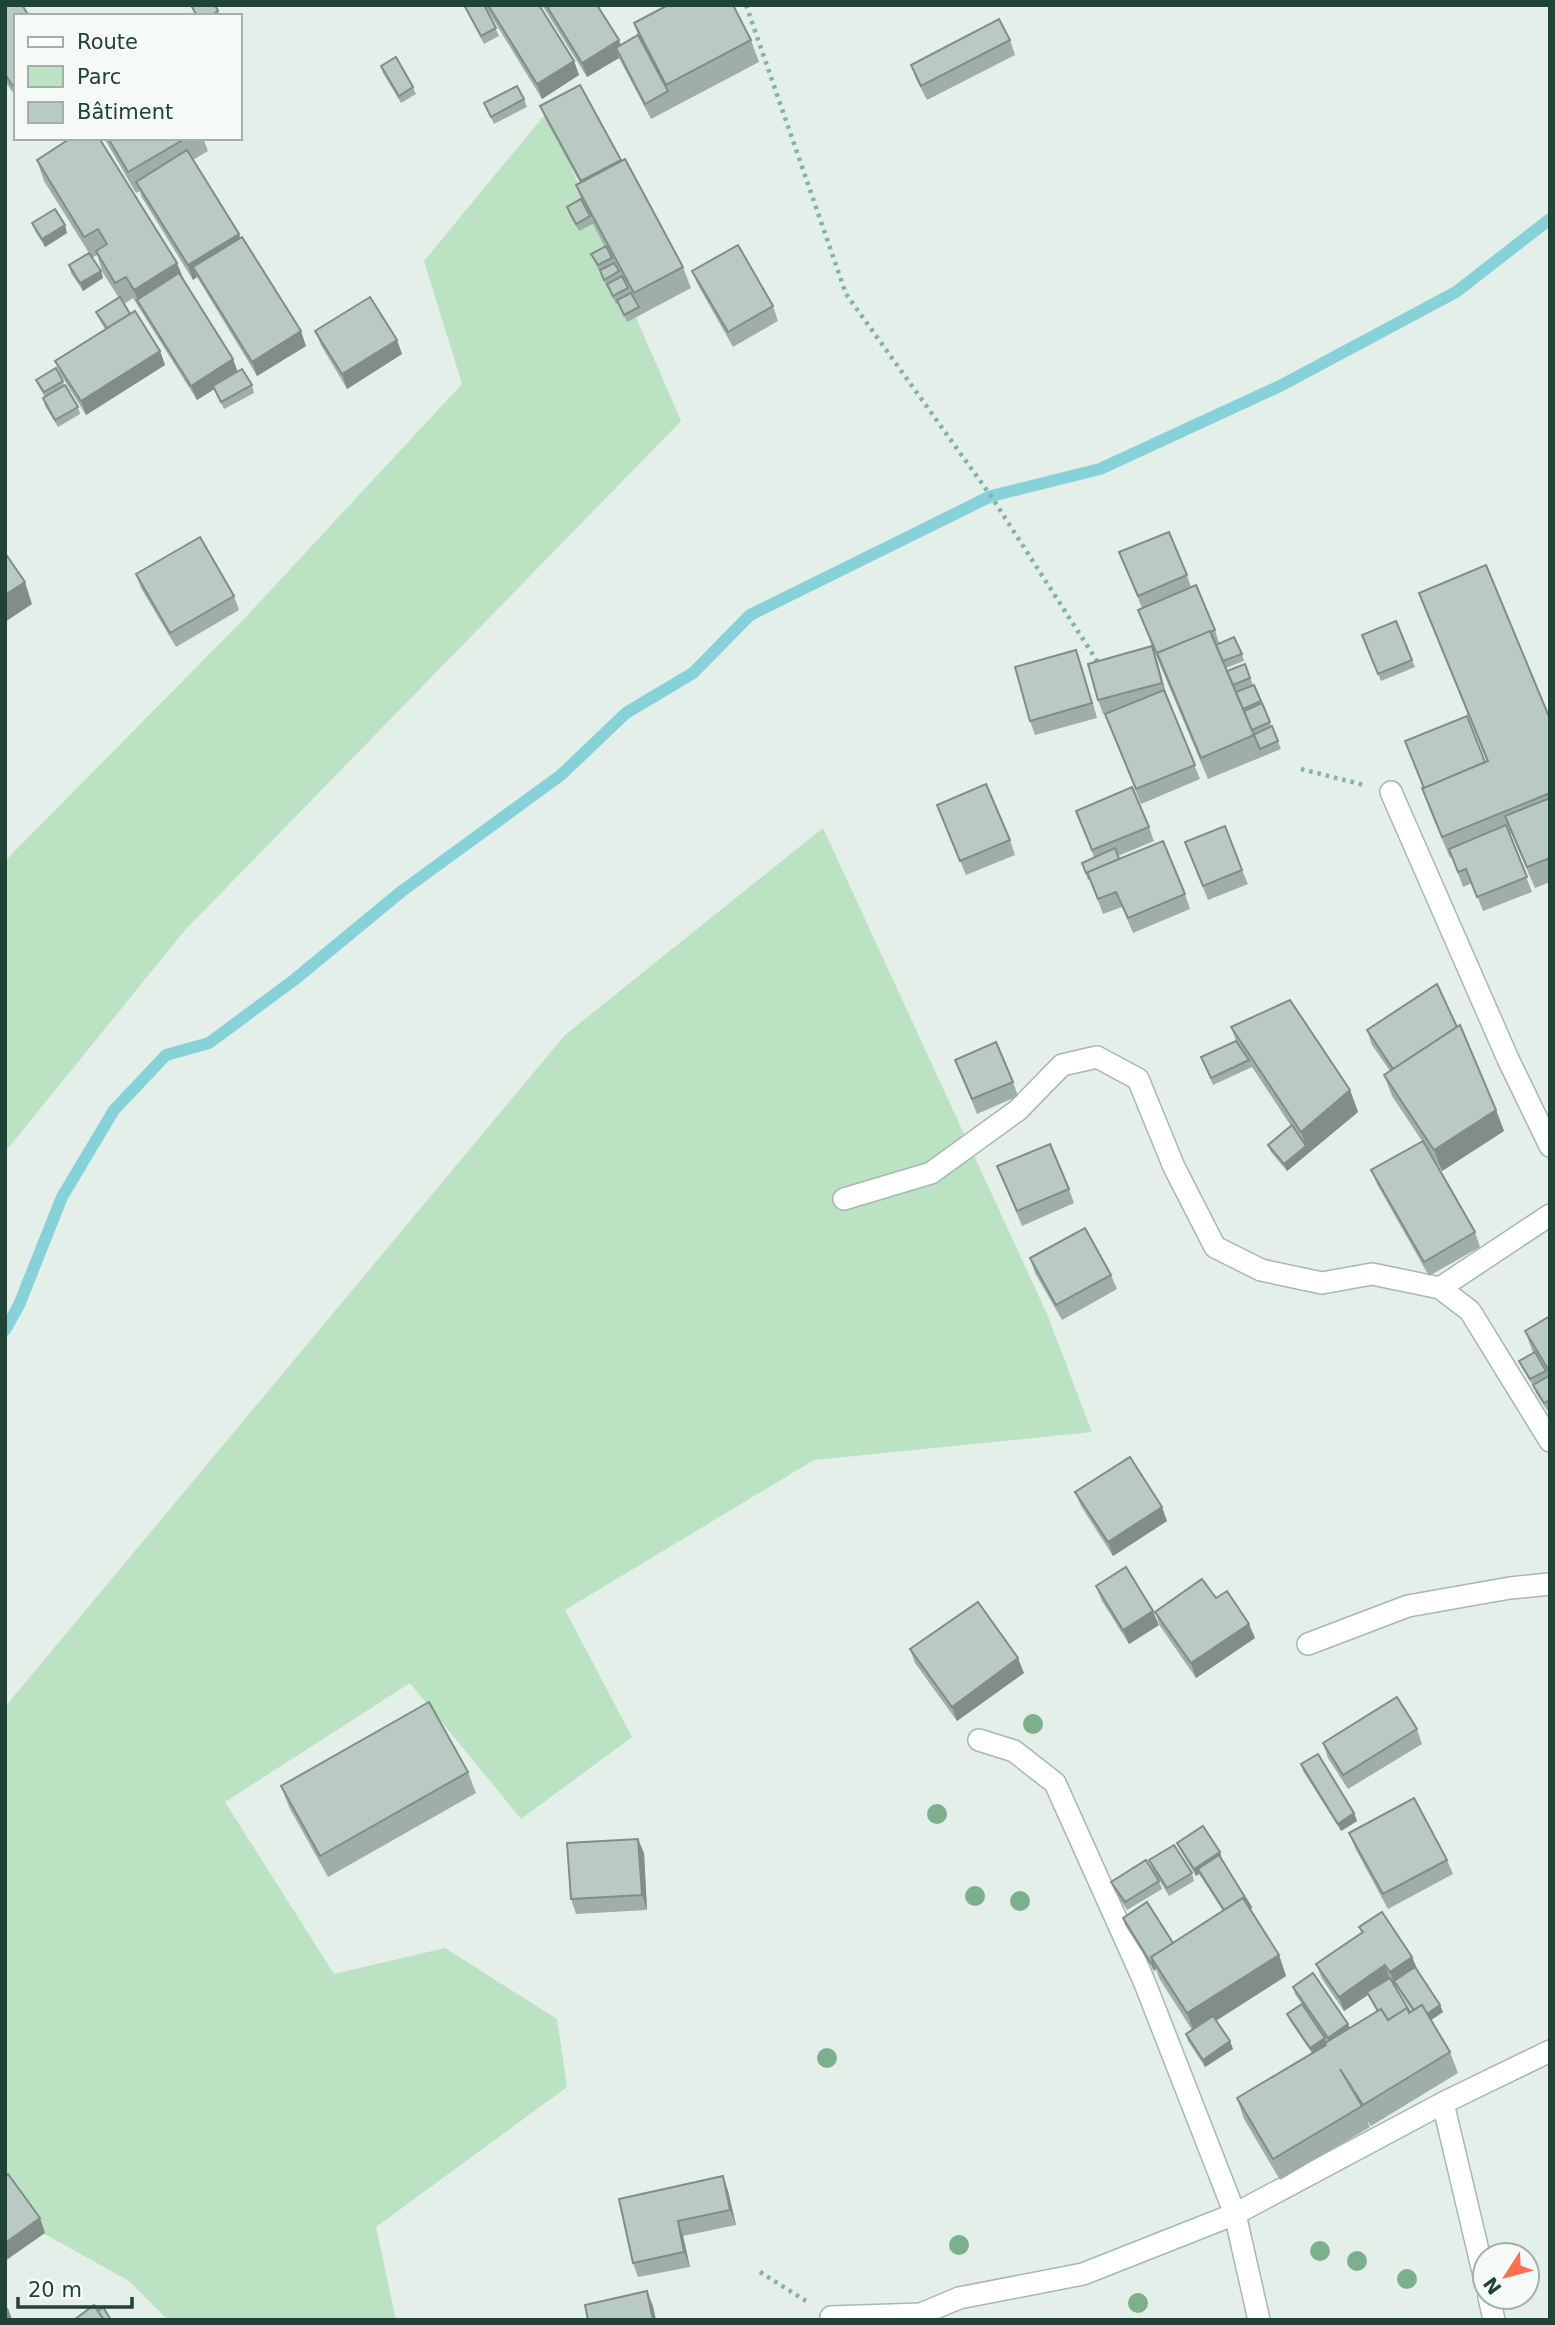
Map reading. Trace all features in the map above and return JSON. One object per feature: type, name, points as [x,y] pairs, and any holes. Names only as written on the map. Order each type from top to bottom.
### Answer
[{"type":"street","points":[[1391,792],[1508,1059],[1550,1146]]},
{"type":"street","points":[[844,1199],[931,1173],[1018,1110],[1062,1065],[1097,1057],[1138,1079],[1174,1167],[1215,1247],[1261,1269],[1322,1283],[1372,1274],[1440,1288],[1470,1311],[1550,1441]]},
{"type":"street","points":[[1440,1288],[1550,1215]]},
{"type":"street","points":[[1308,1644],[1408,1606],[1510,1588],[1550,1584]]},
{"type":"street","points":[[979,1740],[1014,1751],[1055,1783],[1144,1981],[1235,2214],[1259,2320]]},
{"type":"street","points":[[831,2318],[921,2314],[959,2298],[1083,2274],[1235,2214],[1443,2103],[1550,2052]]},
{"type":"street","points":[[1443,2103],[1476,2241]]},
{"type":"path","points":[[746,5],[846,294],[991,496],[1097,661]]},
{"type":"path","points":[[1301,769],[1391,792]]},
{"type":"path","points":[[760,2272],[831,2318]]},
{"type":"green space","points":[[547,112],[681,421],[185,930],[5,1152],[5,861],[243,620],[462,384],[424,261]]},
{"type":"green space","points":[[823,828],[1047,1314],[1092,1432],[814,1460],[565,1610],[632,1737],[521,1819],[410,1683],[225,1802],[334,1974],[445,1948],[557,2019],[567,2087],[376,2227],[396,2320],[168,2320],[129,2281],[5,2212],[5,1707],[565,1035]]},
{"type":"building","points":[[5,5],[22,5],[28,14],[14,14],[14,88],[5,74]]},
{"type":"building","points":[[191,5],[215,5],[218,11],[213,14],[196,14]]},
{"type":"building","points":[[464,5],[484,5],[496,28],[481,36]]},
{"type":"building","points":[[488,5],[539,5],[574,61],[537,84]]},
{"type":"building","points":[[546,5],[597,5],[619,40],[582,63]]},
{"type":"building","points":[[668,5],[733,5],[751,40],[666,85],[634,23]]},
{"type":"building","points":[[999,19],[1010,40],[921,86],[911,65]]},
{"type":"building","points":[[638,35],[668,91],[645,104],[616,48]]},
{"type":"building","points":[[396,57],[413,87],[399,96],[381,66]]},
{"type":"building","points":[[580,85],[621,160],[581,181],[540,106]]},
{"type":"building","points":[[517,86],[524,99],[491,117],[484,103]]},
{"type":"building","points":[[68,140],[100,140],[177,263],[134,290],[126,277],[115,283],[96,251],[107,244],[98,229],[84,237],[37,160]]},
{"type":"building","points":[[109,140],[183,140],[128,172]]},
{"type":"building","points":[[187,150],[239,234],[188,265],[136,182]]},
{"type":"building","points":[[625,159],[683,267],[634,293],[576,185]]},
{"type":"building","points":[[581,199],[590,216],[576,224],[567,207]]},
{"type":"building","points":[[55,209],[65,225],[42,239],[32,223]]},
{"type":"building","points":[[242,237],[301,331],[252,362],[193,267]]},
{"type":"building","points":[[738,245],[773,306],[728,332],[692,271]]},
{"type":"building","points":[[606,246],[612,258],[598,265],[591,254]]},
{"type":"building","points":[[89,253],[101,271],[80,283],[69,265]]},
{"type":"building","points":[[614,263],[619,271],[604,280],[600,270]]},
{"type":"building","points":[[179,273],[233,359],[191,386],[137,300]]},
{"type":"building","points":[[622,276],[628,288],[613,296],[607,284]]},
{"type":"building","points":[[631,293],[639,307],[624,315],[617,300]]},
{"type":"building","points":[[120,297],[130,314],[107,328],[96,312]]},
{"type":"building","points":[[370,297],[397,340],[342,374],[315,331]]},
{"type":"building","points":[[135,311],[160,351],[81,401],[55,361]]},
{"type":"building","points":[[56,368],[63,381],[44,392],[36,380]]},
{"type":"building","points":[[242,369],[252,385],[221,402],[213,386]]},
{"type":"building","points":[[65,385],[78,407],[55,420],[43,398]]},
{"type":"building","points":[[1169,532],[1187,575],[1138,596],[1119,552]]},
{"type":"building","points":[[200,537],[234,596],[170,633],[136,574]]},
{"type":"building","points":[[5,553],[25,582],[5,595]]},
{"type":"building","points":[[1486,565],[1550,719],[1550,793],[1442,837],[1422,788],[1488,761],[1419,593]]},
{"type":"building","points":[[1196,585],[1215,630],[1157,654],[1138,610]]},
{"type":"building","points":[[1396,621],[1412,660],[1378,674],[1362,635]]},
{"type":"building","points":[[1210,631],[1254,735],[1201,758],[1157,653]]},
{"type":"building","points":[[1234,637],[1242,654],[1223,661],[1216,645]]},
{"type":"building","points":[[1152,646],[1162,683],[1098,700],[1088,664]]},
{"type":"building","points":[[1076,650],[1092,703],[1030,721],[1015,667]]},
{"type":"building","points":[[1245,664],[1250,678],[1233,685],[1227,671]]},
{"type":"building","points":[[1254,685],[1261,701],[1243,709],[1236,692]]},
{"type":"building","points":[[1164,690],[1195,765],[1136,789],[1105,714]]},
{"type":"building","points":[[1262,703],[1270,722],[1252,730],[1244,711]]},
{"type":"building","points":[[1467,716],[1485,762],[1424,788],[1405,741]]},
{"type":"building","points":[[1272,726],[1278,741],[1260,749],[1253,735]]},
{"type":"building","points":[[986,784],[1010,840],[960,861],[937,805]]},
{"type":"building","points":[[1132,787],[1149,827],[1092,850],[1076,811]]},
{"type":"building","points":[[1550,798],[1550,858],[1527,867],[1505,816]]},
{"type":"building","points":[[1506,825],[1527,877],[1477,897],[1466,869],[1458,872],[1449,849]]},
{"type":"building","points":[[1225,826],[1242,870],[1203,886],[1185,842]]},
{"type":"building","points":[[1163,841],[1185,894],[1128,918],[1116,892],[1098,899],[1087,872]]},
{"type":"building","points":[[1115,848],[1119,859],[1086,873],[1082,863]]},
{"type":"building","points":[[1437,984],[1457,1027],[1393,1069],[1367,1030]]},
{"type":"building","points":[[1290,1000],[1350,1090],[1301,1132],[1231,1027]]},
{"type":"building","points":[[1460,1025],[1496,1110],[1434,1150],[1384,1075]]},
{"type":"building","points":[[1236,1041],[1249,1060],[1211,1078],[1201,1057]]},
{"type":"building","points":[[996,1042],[1013,1082],[972,1099],[955,1060]]},
{"type":"building","points":[[1292,1125],[1306,1146],[1284,1164],[1268,1145]]},
{"type":"building","points":[[1423,1141],[1475,1232],[1424,1262],[1371,1170]]},
{"type":"building","points":[[1050,1144],[1069,1189],[1017,1211],[997,1166]]},
{"type":"building","points":[[1085,1228],[1111,1275],[1056,1305],[1030,1258]]},
{"type":"building","points":[[1550,1316],[1550,1372],[1525,1331]]},
{"type":"building","points":[[1535,1352],[1546,1371],[1530,1379],[1519,1361]]},
{"type":"building","points":[[1549,1376],[1550,1400],[1544,1403],[1533,1385]]},
{"type":"building","points":[[1130,1457],[1162,1507],[1108,1542],[1075,1492]]},
{"type":"building","points":[[1126,1567],[1153,1611],[1123,1630],[1096,1586]]},
{"type":"building","points":[[1202,1579],[1216,1598],[1227,1591],[1249,1624],[1191,1663],[1155,1612]]},
{"type":"building","points":[[978,1602],[1018,1658],[952,1707],[910,1649]]},
{"type":"building","points":[[1397,1697],[1417,1729],[1343,1775],[1323,1743]]},
{"type":"building","points":[[429,1702],[468,1772],[320,1856],[281,1786]]},
{"type":"building","points":[[1318,1754],[1354,1813],[1338,1824],[1301,1764]]},
{"type":"building","points":[[1414,1798],[1447,1860],[1383,1894],[1349,1833]]},
{"type":"building","points":[[1203,1826],[1220,1852],[1194,1869],[1177,1843]]},
{"type":"building","points":[[638,1839],[642,1895],[571,1899],[567,1843]]},
{"type":"building","points":[[1174,1845],[1192,1873],[1167,1888],[1149,1860]]},
{"type":"building","points":[[1219,1855],[1251,1907],[1249,1908],[1243,1898],[1224,1910],[1198,1869]]},
{"type":"building","points":[[1146,1860],[1159,1881],[1125,1902],[1111,1882]]},
{"type":"building","points":[[1243,1898],[1279,1955],[1187,2013],[1151,1957]]},
{"type":"building","points":[[1147,1902],[1173,1943],[1151,1957],[1151,1963],[1123,1918]]},
{"type":"building","points":[[1382,1912],[1412,1957],[1390,1972],[1385,1965],[1339,1997],[1316,1964],[1363,1932],[1359,1927]]},
{"type":"building","points":[[1415,1967],[1440,2005],[1427,2014],[1422,2005],[1414,2010],[1394,1981]]},
{"type":"building","points":[[1313,1973],[1348,2024],[1328,2038],[1293,1987]]},
{"type":"building","points":[[1390,1978],[1410,2012],[1407,2008],[1388,2020],[1381,2009],[1378,2011],[1367,1992]]},
{"type":"building","points":[[1302,2004],[1325,2038],[1310,2048],[1287,2014]]},
{"type":"building","points":[[1422,2005],[1450,2052],[1363,2105],[1340,2069],[1362,2106],[1273,2159],[1237,2098],[1381,2009],[1388,2020],[1407,2008],[1409,2013]]},
{"type":"building","points":[[1213,2016],[1230,2041],[1203,2060],[1186,2034]]},
{"type":"building","points":[[8,2174],[40,2218],[5,2243],[5,2176]]},
{"type":"building","points":[[723,2176],[730,2210],[678,2221],[684,2252],[633,2263],[619,2199]]},
{"type":"building","points":[[647,2291],[653,2320],[588,2320],[585,2305]]},
{"type":"building","points":[[94,2305],[104,2320],[74,2320]]},
{"type":"building","points":[[103,2307],[111,2320],[104,2320],[98,2311]]},
{"type":"waterway","points":[[5,1330],[19,1305],[62,1197],[114,1110],[166,1055],[209,1043],[294,980],[402,891],[561,775],[626,713],[693,673],[750,615],[991,496],[1100,469],[1280,386],[1456,292],[1550,219]]}]
